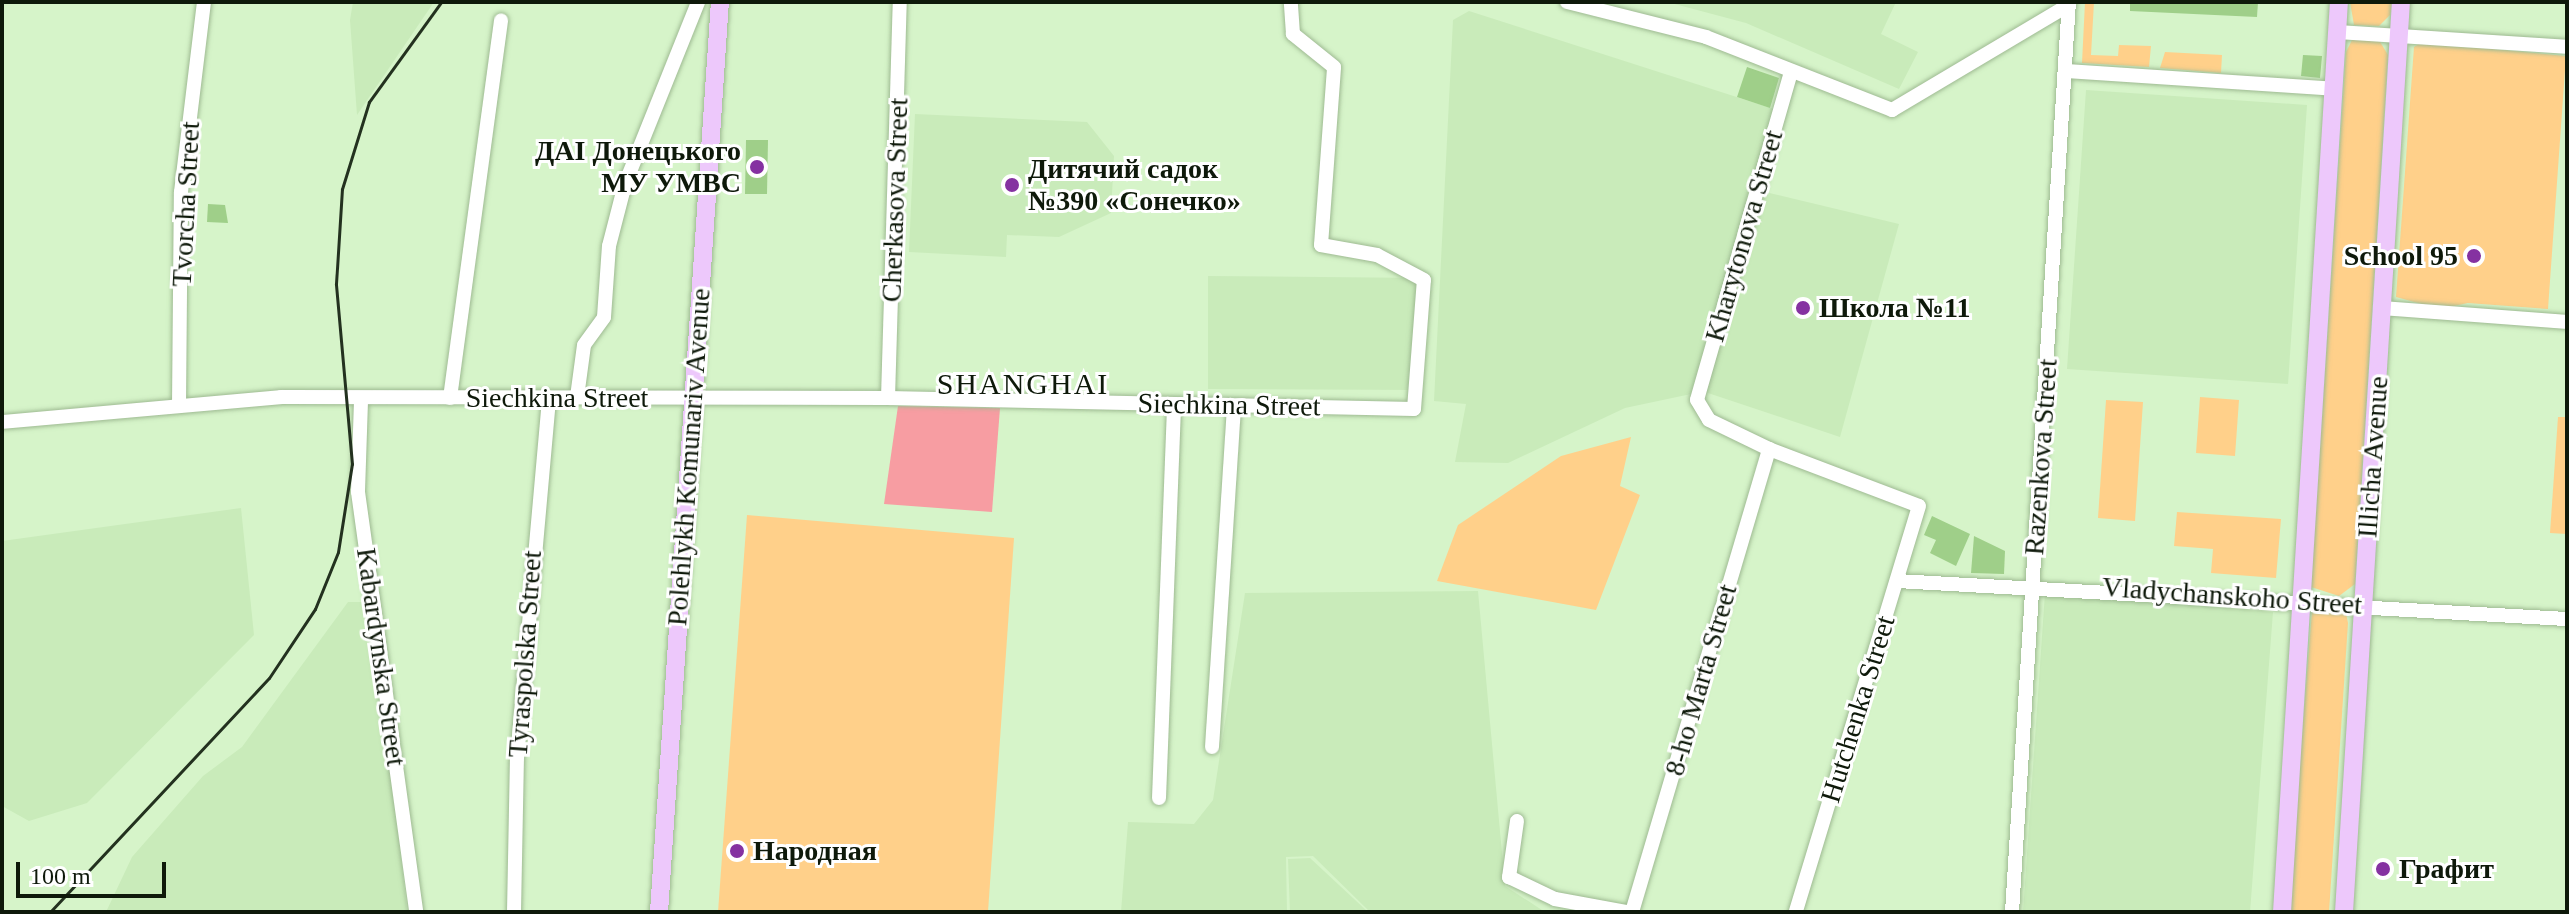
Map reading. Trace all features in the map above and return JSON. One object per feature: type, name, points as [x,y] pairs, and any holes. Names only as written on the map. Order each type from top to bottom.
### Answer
[{"type":"main road","name":"Polehlykh Komunariv Avenue","points":[[659,912],[720,2]]},
{"type":"main road","points":[[2282,912],[2339,2]]},
{"type":"main road","name":"Illicha Avenue","points":[[2344,912],[2401,2]]},
{"type":"street","name":"Tvorcha Street","points":[[179,406],[181,192],[204,2]]},
{"type":"street","points":[[577,397],[584,345],[604,317],[609,246],[625,184],[691,33],[698,2]]},
{"type":"street","name":"Cherkasova Street","points":[[888,398],[900,2]]},
{"type":"street","name":"Siechkina Street","points":[[2,422],[281,397],[361,401],[549,397],[888,398],[1234,409],[1414,409],[1424,280],[1377,255],[1321,245],[1334,67],[1293,34],[1291,2]]},
{"type":"street","points":[[1567,2],[1706,37],[1892,110],[2069,4]]},
{"type":"street","name":"Razenkova Street","points":[[2012,912],[2069,4]]},
{"type":"street","points":[[450,398],[501,20]]},
{"type":"street","points":[[2337,32],[2567,47]]},
{"type":"street","points":[[2066,71],[2334,89]]},
{"type":"street","name":"Kharytonova Street","points":[[1769,449],[1709,420],[1697,400],[1791,72]]},
{"type":"street","points":[[2382,308],[2567,322]]},
{"type":"street","name":"Tyraspolska Street","points":[[514,912],[517,758],[549,397]]},
{"type":"street","name":"Kabardynska Street","points":[[361,401],[358,492],[416,912]]},
{"type":"street","points":[[1159,798],[1174,405]]},
{"type":"street","points":[[1212,747],[1234,409]]},
{"type":"street","name":"Hutchenka Street","points":[[1769,449],[1919,506],[1796,912]]},
{"type":"street","name":"8-ho Marta Street","points":[[1629,912],[1769,449]]},
{"type":"street","name":"Vladychanskoho Street","points":[[1897,581],[2033,583],[2567,619]]},
{"type":"street","points":[[1517,821],[1509,877],[1554,905],[1629,912]]},
{"type":"shaded area","points":[[353,2],[434,2],[357,115],[350,20]]},
{"type":"shaded area","points":[[1667,2],[1896,2],[1881,34],[1918,52],[1899,89],[1746,23]]},
{"type":"shaded area","points":[[2085,2],[2094,2],[2091,55],[2118,56],[2119,45],[2151,46],[2149,67],[2082,63]]},
{"type":"shaded area","points":[[2350,2],[2392,2],[2390,15],[2379,26],[2354,25]]},
{"type":"shaded area","points":[[1469,11],[1774,109],[1691,394],[1625,408],[1508,463],[1455,462],[1466,404],[1434,401],[1453,20]]},
{"type":"shaded area","points":[[2353,38],[2379,40],[2388,55],[2355,584],[2339,596],[2311,587],[2346,52]]},
{"type":"shaded area","points":[[2422,42],[2566,56],[2548,309],[2468,303],[2440,309],[2396,297],[2414,47]]},
{"type":"shaded area","points":[[2165,52],[2222,55],[2221,73],[2160,68]]},
{"type":"shaded area","points":[[2086,90],[2307,105],[2288,384],[2067,369]]},
{"type":"shaded area","name":"Дитячий садок №390 «Сонечко»","points":[[915,114],[1087,122],[1114,156],[1111,213],[1059,237],[1007,235],[1006,257],[909,252]]},
{"type":"shaded area","name":"Школа №11","points":[[1765,192],[1899,224],[1840,437],[1705,392]]},
{"type":"shaded area","points":[[1208,276],[1424,278],[1419,390],[1208,389]]},
{"type":"shaded area","points":[[2200,397],[2239,400],[2235,456],[2196,453]]},
{"type":"shaded area","points":[[2106,400],[2143,402],[2135,521],[2098,518]]},
{"type":"shaded area","points":[[898,406],[1000,408],[992,512],[884,504]]},
{"type":"shaded area","points":[[2558,417],[2567,417],[2567,534],[2550,533]]},
{"type":"shaded area","points":[[1631,437],[1620,486],[1640,495],[1596,610],[1437,581],[1458,525],[1561,456]]},
{"type":"shaded area","points":[[241,508],[254,635],[87,803],[29,821],[2,806],[2,541]]},
{"type":"shaded area","points":[[2177,512],[2281,519],[2276,578],[2211,573],[2213,549],[2174,546]]},
{"type":"shaded area","points":[[747,515],[1014,538],[988,912],[718,912]]},
{"type":"shaded area","points":[[1478,591],[1505,886],[1545,912],[1370,912],[1313,856],[1286,857],[1287,912],[1121,912],[1128,822],[1194,824],[1213,800],[1245,593]]},
{"type":"shaded area","points":[[2045,593],[2273,612],[2250,912],[2023,912]]},
{"type":"shaded area","points":[[348,602],[373,602],[407,912],[106,912],[132,857],[203,776],[242,747]]},
{"type":"shaded area","points":[[2312,611],[2346,613],[2348,623],[2329,912],[2288,912]]},
{"type":"shaded area","points":[[1310,858],[1368,912],[1290,912],[1288,859]]},
{"type":"building","points":[[2130,2],[2258,2],[2257,17],[2130,11]]},
{"type":"building","points":[[2303,55],[2322,56],[2320,78],[2301,76]]},
{"type":"building","points":[[1747,67],[1779,78],[1770,108],[1737,97]]},
{"type":"building","name":"ДАІ Донецького МУ УМВС","points":[[746,140],[768,140],[767,194],[745,194]]},
{"type":"building","points":[[208,204],[225,205],[228,223],[207,222]]},
{"type":"building","points":[[1932,516],[1970,534],[1956,566],[1930,553],[1936,540],[1924,535]]},
{"type":"building","points":[[1974,536],[2005,551],[2004,574],[1971,573]]},
{"type":"railway","points":[[50,912],[269,678],[315,609],[338,552],[352,464],[336,284],[342,189],[369,102],[441,2]]},
{"type":"place","name":"ДАІ Донецького МУ УМВС","points":[[757,167]]},
{"type":"place","name":"Дитячий садок №390 «Сонечко»","points":[[1012,185]]},
{"type":"place","name":"School 95","points":[[2474,256]]},
{"type":"place","name":"Школа №11","points":[[1803,308]]},
{"type":"place","name":"Народная","points":[[737,851]]},
{"type":"place","name":"Графит","points":[[2383,869]]},
{"type":"district","name":"SHANGHAI","points":[[1023,384]]}]
